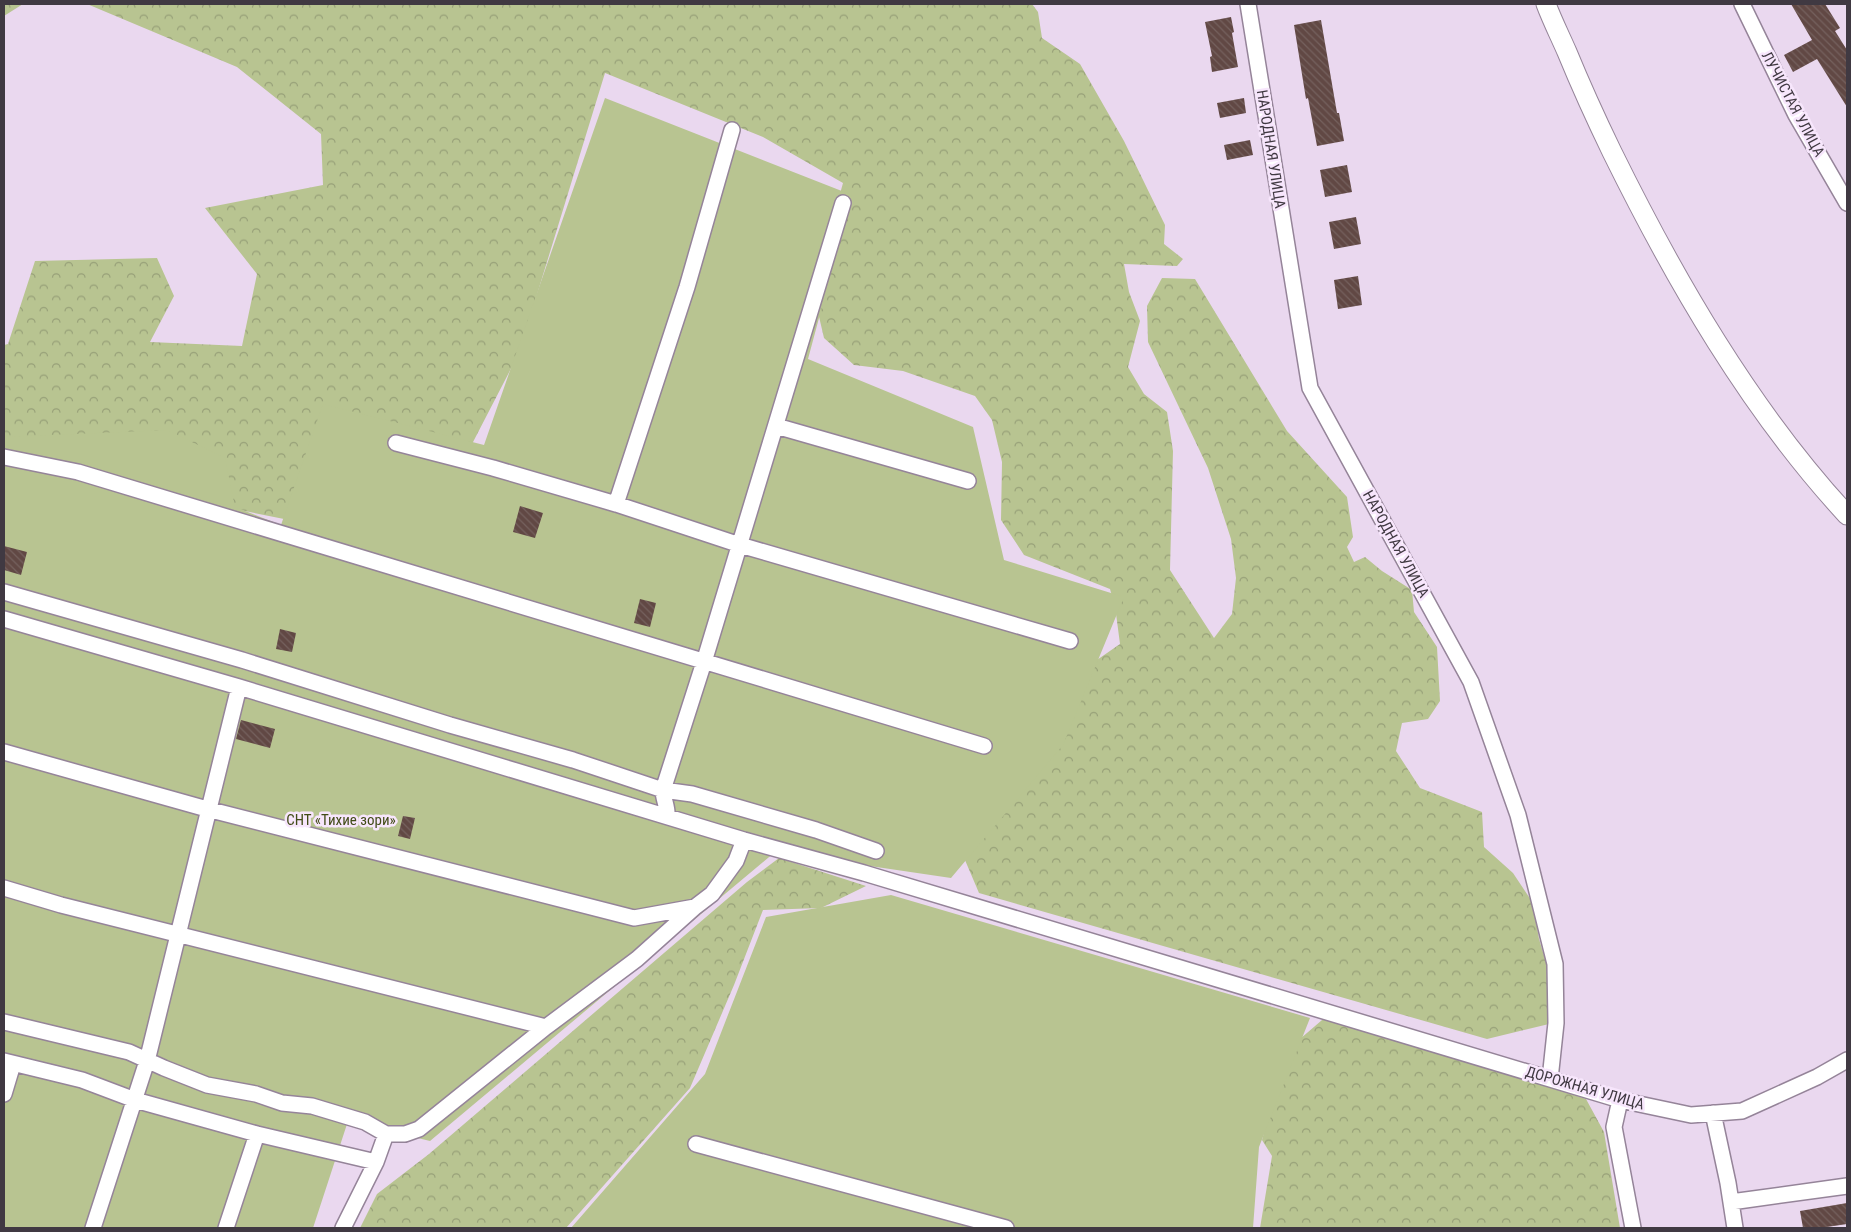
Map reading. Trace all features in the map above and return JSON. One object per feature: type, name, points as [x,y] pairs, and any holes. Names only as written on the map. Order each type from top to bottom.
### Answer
[{"type":"main road","points":[[1546,4],[1591,108],[1648,225],[1701,318],[1767,415],[1819,484],[1847,515]]},
{"type":"street","name":"НАРОДНАЯ УЛИЦА","points":[[1248,4],[1310,388],[1471,682],[1518,816],[1555,964],[1556,1023],[1550,1079]]},
{"type":"street","name":"ЛУЧИСТАЯ УЛИЦА","points":[[1742,4],[1796,114],[1847,203]]},
{"type":"street","points":[[616,504],[687,287],[732,130]]},
{"type":"street","points":[[667,816],[668,810],[663,790],[740,545],[842,203]]},
{"type":"street","points":[[776,426],[968,482]]},
{"type":"street","points":[[396,443],[493,468],[616,504],[740,545],[1070,641]]},
{"type":"street","points":[[4,457],[78,472],[704,662],[818,694],[984,746]]},
{"type":"street","points":[[4,592],[242,660],[450,725],[573,760],[663,790],[692,794],[816,830],[876,851]]},
{"type":"street","name":"ДОРОЖНАЯ УЛИЦА","points":[[4,619],[239,687],[744,840],[864,873],[1620,1100],[1691,1115],[1742,1111],[1817,1077],[1847,1060]]},
{"type":"street","points":[[93,1228],[147,1061],[207,809],[239,687]]},
{"type":"street","points":[[4,752],[207,809],[634,918],[695,907]]},
{"type":"street","points":[[4,1022],[129,1052],[207,1085],[256,1094],[282,1103],[312,1106],[365,1122],[386,1134],[405,1134],[419,1129],[546,1027],[637,959],[712,894],[736,861],[744,840]]},
{"type":"street","points":[[4,888],[546,1027]]},
{"type":"street","points":[[4,1094],[8,1062],[82,1080],[135,1100],[258,1134],[376,1162]]},
{"type":"street","points":[[1620,1100],[1614,1127],[1633,1228]]},
{"type":"street","points":[[1713,1113],[1735,1228]]},
{"type":"street","points":[[226,1228],[258,1134]]},
{"type":"street","points":[[343,1228],[376,1162],[386,1134]]},
{"type":"street","points":[[696,1144],[1006,1228]]},
{"type":"street","points":[[1731,1202],[1847,1186]]},
{"type":"green space","points":[[4,4],[23,4],[4,16]]},
{"type":"green space","points":[[87,4],[1032,4],[1038,12],[1042,38],[1080,64],[1124,141],[1165,225],[1164,244],[1183,259],[1177,266],[1124,264],[1129,292],[1140,321],[1128,367],[1144,394],[1167,412],[1173,451],[1170,570],[1214,638],[1232,614],[1236,578],[1231,539],[1208,468],[1148,342],[1147,306],[1162,278],[1195,279],[1287,431],[1347,497],[1353,537],[1347,547],[1354,562],[1365,557],[1382,571],[1412,590],[1414,612],[1437,647],[1440,701],[1428,719],[1402,723],[1396,751],[1420,788],[1482,812],[1484,847],[1513,873],[1533,903],[1539,939],[1551,979],[1549,1024],[1487,1039],[979,893],[962,853],[1081,671],[1120,644],[1115,606],[1110,589],[1024,555],[1001,520],[1002,462],[992,420],[975,396],[903,371],[854,365],[824,338],[813,291],[843,183],[763,137],[605,73],[519,353],[472,444],[323,413],[284,519],[220,506],[4,445],[4,345],[8,344],[35,261],[157,258],[174,296],[150,342],[242,346],[257,274],[205,208],[323,185],[321,134],[237,67]]},
{"type":"green space","name":"СНТ «Тихие зори»","points":[[605,98],[852,195],[808,359],[973,427],[1004,560],[1124,597],[1063,745],[951,878],[775,852],[430,1141],[348,1121],[313,1228],[4,1228],[4,437],[167,430],[225,458],[235,507],[281,525],[323,404],[484,445]]},
{"type":"green space","points":[[779,858],[866,886],[821,908],[763,910],[734,985],[690,1088],[566,1228],[360,1228],[377,1194],[429,1154],[747,882]]},
{"type":"green space","points":[[891,895],[1310,1018],[1259,1147],[1253,1228],[571,1228],[705,1074],[766,917]]},
{"type":"green space","points":[[1329,1014],[1586,1099],[1604,1132],[1620,1228],[1260,1228],[1272,1156],[1262,1140],[1286,1051]]},
{"type":"building","points":[[1791,4],[1825,4],[1840,28],[1835,31],[1847,50],[1847,107],[1817,59],[1793,72],[1784,55],[1812,40]]},
{"type":"building","points":[[1231,17],[1238,67],[1212,72],[1210,57],[1212,56],[1205,22]]},
{"type":"building","points":[[1321,20],[1337,113],[1339,113],[1344,141],[1317,146],[1308,98],[1306,99],[1294,25]]},
{"type":"building","points":[[1244,98],[1246,113],[1220,118],[1217,103]]},
{"type":"building","points":[[1250,140],[1253,155],[1227,160],[1224,145]]},
{"type":"building","points":[[1347,165],[1352,192],[1325,197],[1320,170]]},
{"type":"building","points":[[1356,217],[1361,244],[1334,249],[1329,222]]},
{"type":"building","points":[[1358,276],[1362,305],[1338,309],[1334,280]]},
{"type":"building","points":[[520,506],[543,513],[535,538],[513,532]]},
{"type":"building","points":[[4,546],[27,552],[21,575],[4,570]]},
{"type":"building","points":[[640,599],[656,603],[650,627],[634,623]]},
{"type":"building","points":[[280,629],[296,633],[292,652],[276,649]]},
{"type":"building","points":[[241,720],[275,729],[270,748],[236,739]]},
{"type":"building","points":[[403,816],[415,818],[410,839],[398,836]]},
{"type":"building","points":[[1847,1203],[1847,1224],[1820,1228],[1803,1228],[1800,1211]]}]
